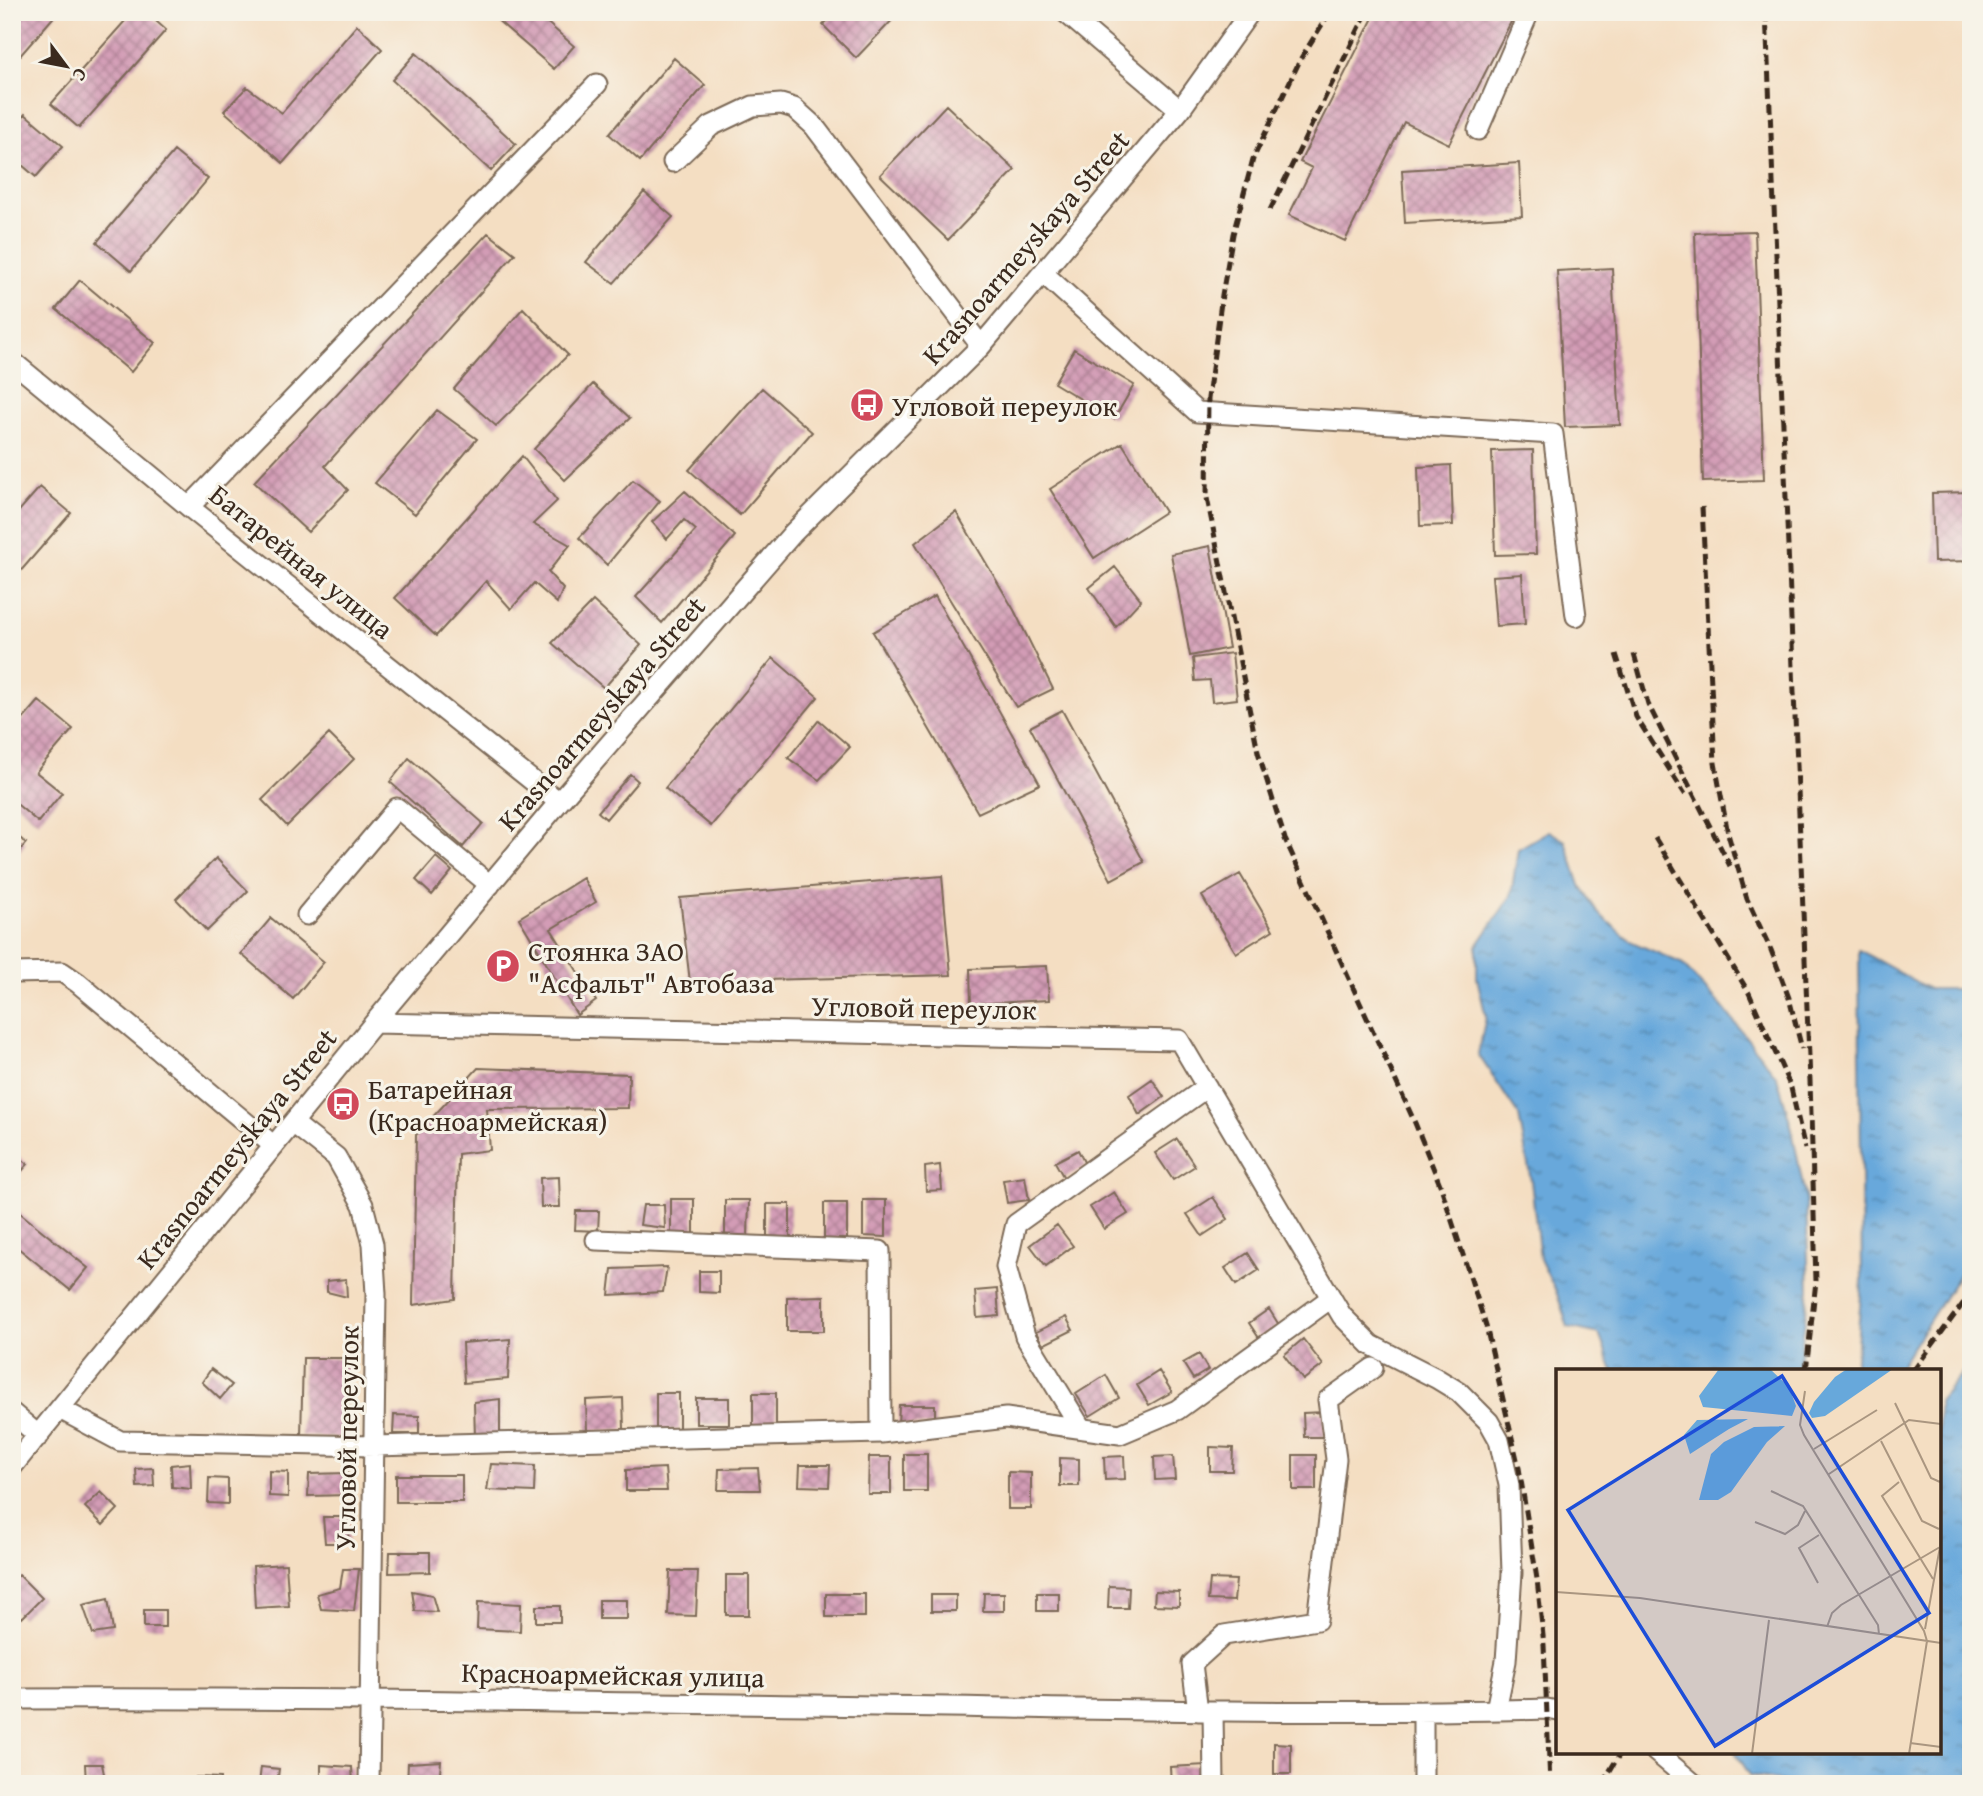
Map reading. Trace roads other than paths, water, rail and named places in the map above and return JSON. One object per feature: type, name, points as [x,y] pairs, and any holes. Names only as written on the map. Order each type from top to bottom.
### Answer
[{"type":"street","points":[[1065,12],[1180,110]]},
{"type":"street","name":"Krasnoarmeyskaya Street","points":[[12,1467],[374,1023],[559,802],[793,533],[981,346],[1180,110],[1250,12]]},
{"type":"street","points":[[1478,130],[1529,12]]},
{"type":"street","points":[[189,507],[597,84]]},
{"type":"street","points":[[673,162],[711,126],[753,106],[781,104],[794,108],[814,126],[981,346]]},
{"type":"street","points":[[1043,273],[1197,412],[1553,434],[1576,616]]},
{"type":"street","name":"Батарейная улица","points":[[13,364],[559,802]]},
{"type":"street","points":[[307,915],[397,808],[490,885]]},
{"type":"street","points":[[12,973],[62,972],[274,1146]]},
{"type":"street","name":"Угловой переулок","points":[[374,1023],[1179,1040],[1207,1087]]},
{"type":"street","points":[[1081,1429],[1025,1336],[1006,1267],[1016,1224],[1207,1087],[1342,1316],[1371,1345],[1459,1392],[1489,1422],[1499,1440],[1509,1485],[1513,1573],[1506,1661],[1496,1710]]},
{"type":"street","name":"Угловой переулок","points":[[293,1123],[336,1157],[363,1205],[373,1244],[376,1294],[369,1784]]},
{"type":"street","points":[[596,1240],[880,1251],[881,1433]]},
{"type":"street","points":[[60,1409],[120,1441],[374,1446],[881,1433],[1006,1418],[1120,1434],[1177,1410],[1331,1298]]},
{"type":"street","points":[[1214,1784],[1206,1711],[1192,1664],[1224,1635],[1317,1620],[1336,1460],[1328,1400],[1373,1368]]},
{"type":"street","points":[[12,1413],[39,1436]]},
{"type":"street","name":"Красноармейская улица","points":[[12,1699],[371,1698],[1206,1711],[1556,1711]]},
{"type":"street","points":[[1423,1712],[1423,1784]]},
{"type":"street","points":[[1658,1754],[1694,1784]]},
{"type":"water","points":[[1549,831],[1565,841],[1580,885],[1598,913],[1632,942],[1681,963],[1724,1009],[1777,1077],[1791,1125],[1806,1201],[1809,1290],[1798,1369],[1612,1369],[1599,1334],[1568,1327],[1557,1294],[1540,1259],[1531,1181],[1519,1116],[1478,1054],[1486,1017],[1477,978],[1477,946],[1511,896],[1518,849]]},
{"type":"water","points":[[1859,950],[1929,989],[1971,989],[1971,1256],[1898,1369],[1855,1369],[1862,1281]]},
{"type":"water","points":[[1971,1362],[1971,1784],[1795,1784],[1750,1775],[1736,1754],[1941,1754],[1941,1399]]},
{"type":"railway","points":[[1330,12],[1301,58],[1253,159],[1233,234],[1208,398],[1207,498],[1258,752],[1285,839],[1415,1123],[1441,1187],[1486,1326],[1519,1468],[1537,1579],[1544,1645],[1550,1784]]},
{"type":"railway","points":[[1270,210],[1367,12]]},
{"type":"railway","points":[[1766,12],[1816,1281],[1806,1369]]},
{"type":"railway","points":[[1702,507],[1715,763],[1728,834],[1747,899],[1771,950],[1789,998],[1802,1049]]},
{"type":"railway","points":[[1616,654],[1636,717],[1685,794]]},
{"type":"railway","points":[[1634,654],[1648,704],[1730,866]]},
{"type":"railway","points":[[1655,838],[1749,993],[1791,1088],[1805,1149]]},
{"type":"railway","points":[[1914,1369],[1971,1293]]},
{"type":"railway","points":[[1602,1784],[1620,1754]]},
{"type":"place","name":"Угловой переулок","points":[[867,405]]},
{"type":"place","name":"Стоянка ЗАО \"Асфальт\" Автобаза","points":[[503,966]]},
{"type":"place","name":"Батарейная (Красноармейская)","points":[[343,1104]]}]
